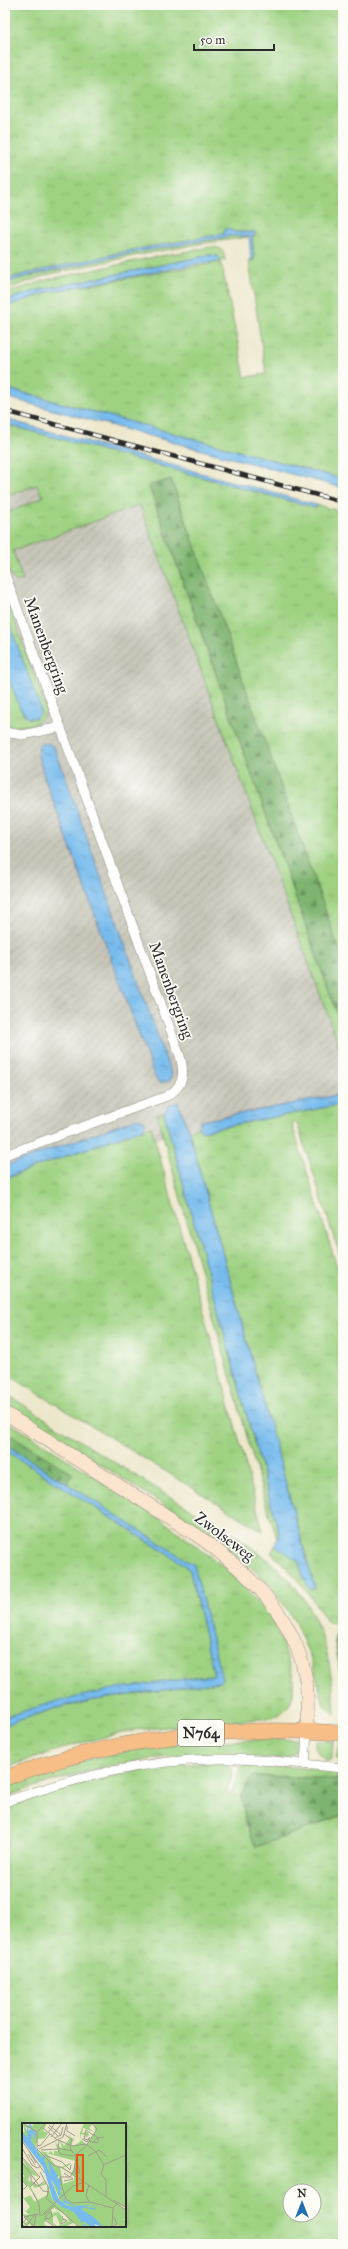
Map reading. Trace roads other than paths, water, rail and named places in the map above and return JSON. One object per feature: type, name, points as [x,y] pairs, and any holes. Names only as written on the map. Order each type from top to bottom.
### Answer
[{"type":"main road","name":"Zwolseweg","points":[[5,1413],[198,1536],[229,1559],[265,1594],[278,1610],[302,1661],[307,1687],[307,1730]]},
{"type":"main road","name":"N764","points":[[5,1778],[50,1761],[146,1739],[228,1732],[307,1730],[343,1733]]},
{"type":"street","name":"Manenbergring","points":[[5,574],[180,1056],[183,1080],[175,1092],[167,1096],[5,1156]]},
{"type":"street","points":[[5,732],[22,735],[61,727]]},
{"type":"street","points":[[306,1765],[307,1730]]},
{"type":"street","points":[[5,1802],[87,1776],[172,1761],[239,1760],[338,1767]]},
{"type":"water","points":[[226,228],[235,232],[255,232],[256,234],[252,237],[254,260],[251,260],[249,236],[231,236],[132,253],[32,275],[5,283],[5,280],[25,274],[132,250],[223,234]]},
{"type":"water","points":[[210,255],[218,256],[221,261],[197,264],[49,292],[5,307],[5,301],[35,291]]},
{"type":"water","points":[[5,388],[343,479],[343,488],[5,397]]},
{"type":"water","points":[[5,419],[317,505],[316,508],[5,424]]},
{"type":"water","points":[[5,613],[40,706],[40,714],[36,718],[28,718],[20,708],[5,669]]},
{"type":"water","points":[[43,743],[50,744],[54,747],[60,762],[171,1074],[170,1081],[159,1083],[154,1075],[45,779],[38,756],[39,745]]},
{"type":"water","points":[[343,1094],[343,1104],[201,1131],[198,1127],[201,1121]]},
{"type":"water","points":[[178,1102],[189,1131],[315,1589],[310,1589],[304,1579],[298,1560],[275,1546],[279,1533],[164,1113],[170,1104]]},
{"type":"water","points":[[138,1118],[145,1121],[144,1128],[5,1178],[5,1166]]},
{"type":"water","points":[[5,1444],[194,1565],[222,1679],[219,1682],[95,1700],[53,1709],[5,1725],[5,1717],[50,1703],[113,1689],[214,1675],[190,1571],[185,1565],[5,1450]]},
{"type":"railway","points":[[5,411],[343,502]]}]
